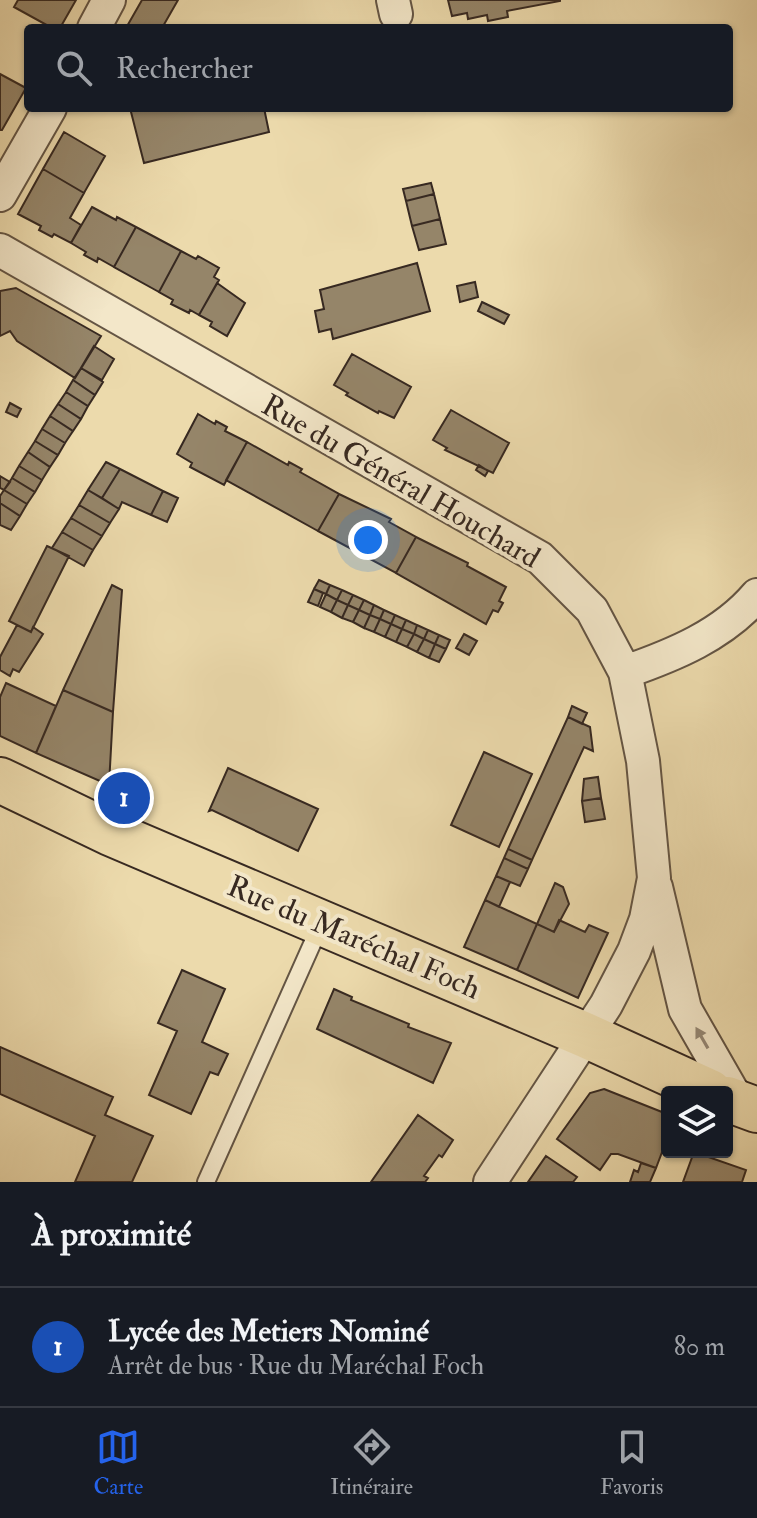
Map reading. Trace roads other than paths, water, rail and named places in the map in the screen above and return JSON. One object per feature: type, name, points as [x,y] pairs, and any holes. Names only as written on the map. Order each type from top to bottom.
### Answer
[{"type":"main road","name":"Rue du Maréchal Foch","points":[[0,780],[110,833],[585,1035],[734,1102]]},
{"type":"street","points":[[96,24],[109,0]]},
{"type":"street","points":[[0,195],[48,112]]},
{"type":"street","name":"Rue du Général Houchard","points":[[0,250],[540,558],[592,610],[625,672],[643,761],[654,878],[685,1009],[734,1102]]},
{"type":"street","points":[[625,672],[669,657],[738,617],[757,595]]},
{"type":"street","name":"Rue du Général Houchard","points":[[490,1182],[606,1005],[634,951],[646,919],[654,878]]},
{"type":"lane","points":[[206,1182],[321,923]]},
{"type":"place","name":"Lycée des Metiers Nominé","points":[[124,798]]}]
